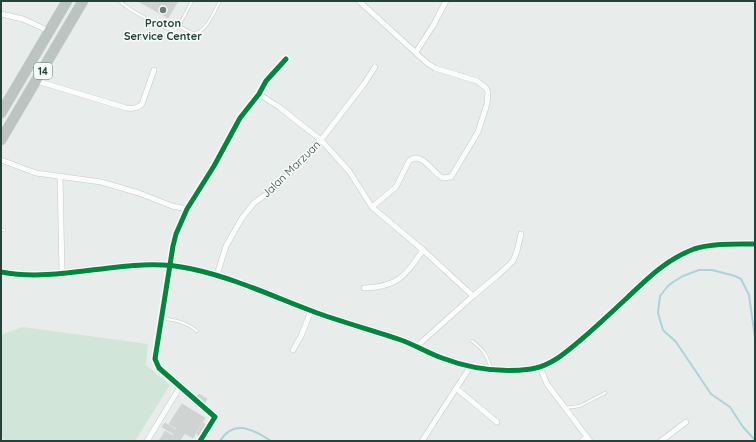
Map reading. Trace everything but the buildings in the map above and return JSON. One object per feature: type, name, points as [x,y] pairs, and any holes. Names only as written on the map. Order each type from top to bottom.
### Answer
[{"type":"highway","name":"14","points":[[1,113],[4,102],[67,1]]},
{"type":"highway","name":"14","points":[[1,140],[83,1]]},
{"type":"street","points":[[359,1],[427,63],[435,68],[477,81],[486,88],[488,92],[487,104],[478,132],[451,177],[443,178],[421,159],[416,157],[412,158],[409,160],[396,187],[372,207]]},
{"type":"street","points":[[416,52],[433,26],[446,1]]},
{"type":"street","points":[[1,14],[23,19],[49,31]]},
{"type":"street","points":[[200,441],[215,417],[159,368],[156,362],[156,351],[169,265],[176,234],[187,209],[210,172],[240,118],[259,94],[266,81],[286,59]]},
{"type":"street","name":"Jalan Marzuan","points":[[217,275],[226,246],[242,218],[254,203],[275,188],[321,140],[364,84],[375,67]]},
{"type":"street","points":[[37,81],[131,109],[142,104],[154,70]]},
{"type":"street","points":[[259,94],[279,107],[321,140],[348,171],[372,207],[423,250],[473,296]]},
{"type":"street","points":[[1,160],[36,173],[101,182],[140,193],[172,206],[187,209]]},
{"type":"street","points":[[60,176],[62,273]]},
{"type":"street","points":[[417,346],[513,261],[521,234]]},
{"type":"street","points":[[1,272],[19,275],[44,275],[131,265],[169,265],[217,275],[240,282],[311,311],[417,346],[442,358],[470,368],[516,370],[540,367],[552,361],[576,344],[656,270],[674,258],[706,246],[755,244]]},
{"type":"street","points":[[364,288],[377,288],[396,282],[409,269],[423,250]]},
{"type":"street","points":[[293,350],[301,336],[311,311]]},
{"type":"street","points":[[540,367],[547,384],[588,439],[582,441]]},
{"type":"street","points":[[422,441],[470,368]]},
{"type":"street","points":[[147,441],[180,387]]},
{"type":"street","points":[[457,389],[497,422]]},
{"type":"street","points":[[661,441],[686,422]]},
{"type":"lane","points":[[120,1],[127,7],[165,28],[174,30],[179,26],[192,1]]},
{"type":"lane","points":[[179,26],[194,33],[200,32],[206,27],[220,1]]},
{"type":"lane","points":[[161,318],[182,322],[190,325],[197,331]]},
{"type":"lane","points":[[472,342],[482,349],[487,356],[492,370]]},
{"type":"lane","points":[[564,408],[580,406],[605,393]]},
{"type":"green space","points":[[22,327],[148,344],[146,365],[170,385],[135,441],[3,441],[4,438],[1,437],[1,335]]},
{"type":"waterway","points":[[755,338],[749,295],[741,279],[735,276],[712,270],[699,270],[683,276],[673,282],[660,296],[658,313],[663,330],[676,342],[711,394],[730,407],[743,427],[755,440]]},
{"type":"waterway","points":[[220,441],[231,430],[238,428],[251,430],[271,441]]},
{"type":"cycle path","points":[[200,441],[215,417],[159,368],[155,359],[173,246],[176,234],[187,209],[214,166],[240,118],[259,94],[266,81],[286,59]]},
{"type":"cycle path","points":[[1,272],[25,275],[49,274],[145,265],[168,265],[192,269],[238,282],[323,315],[401,340],[453,362],[486,369],[509,371],[531,369],[545,365],[559,357],[589,333],[651,276],[684,253],[694,249],[724,244],[755,244]]},
{"type":"place","name":"Proton Service Center","points":[[163,10]]}]
